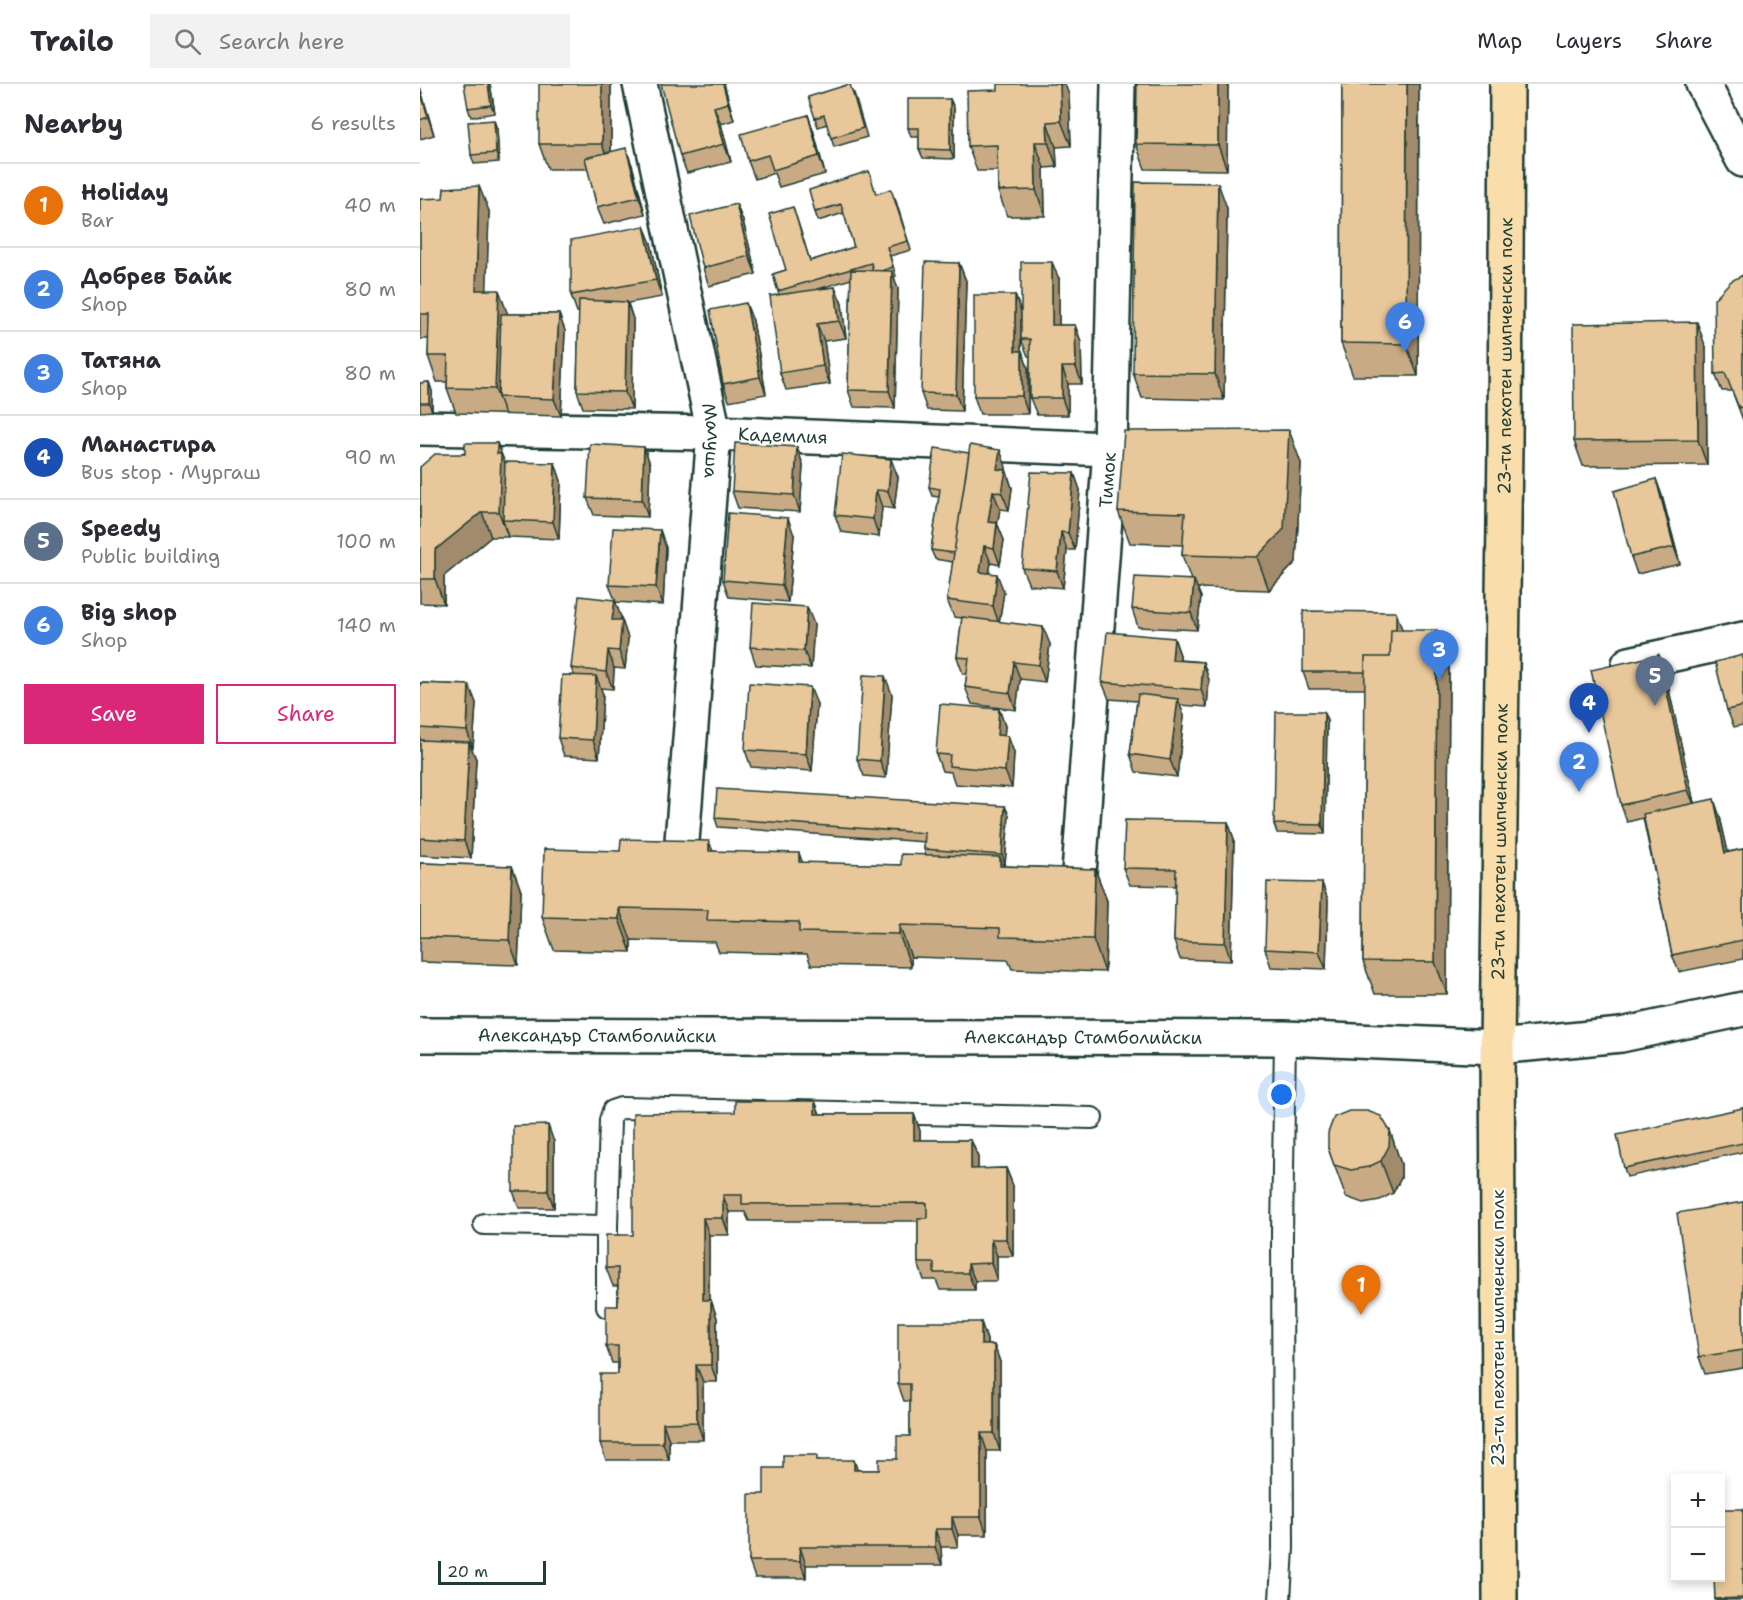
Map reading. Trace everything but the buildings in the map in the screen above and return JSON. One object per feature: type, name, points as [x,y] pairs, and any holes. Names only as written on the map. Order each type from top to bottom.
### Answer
[{"type":"main road","name":"23-ти пехотен шипченски полк","points":[[1500,1600],[1497,1047],[1505,470],[1507,84]]},
{"type":"street","name":"Малуша","points":[[640,84],[714,434],[682,841]]},
{"type":"street","name":"Тимок","points":[[1079,873],[1110,449],[1118,84]]},
{"type":"street","points":[[1703,84],[1743,160]]},
{"type":"street","name":"Кадемлия","points":[[420,428],[714,434],[1110,449]]},
{"type":"street","points":[[1629,664],[1743,639]]},
{"type":"street","name":"Александър Стамболийски","points":[[420,1035],[1285,1038],[1497,1047],[1621,1035],[1743,1009]]},
{"type":"lane","points":[[1280,1600],[1283,1548],[1282,1234],[1285,1038]]},
{"type":"lane","points":[[607,1307],[610,1120],[613,1111],[622,1108],[1092,1118]]},
{"type":"lane","points":[[484,1224],[607,1226]]},
{"type":"place","name":"Big shop","points":[[1405,352]]},
{"type":"place","name":"Татяна","points":[[1439,680]]},
{"type":"place","name":"Speedy","points":[[1655,706]]},
{"type":"place","name":"Манастира","points":[[1589,733]]},
{"type":"place","name":"Добрев Байк","points":[[1579,792]]},
{"type":"place","name":"Holiday","points":[[1361,1315]]}]
